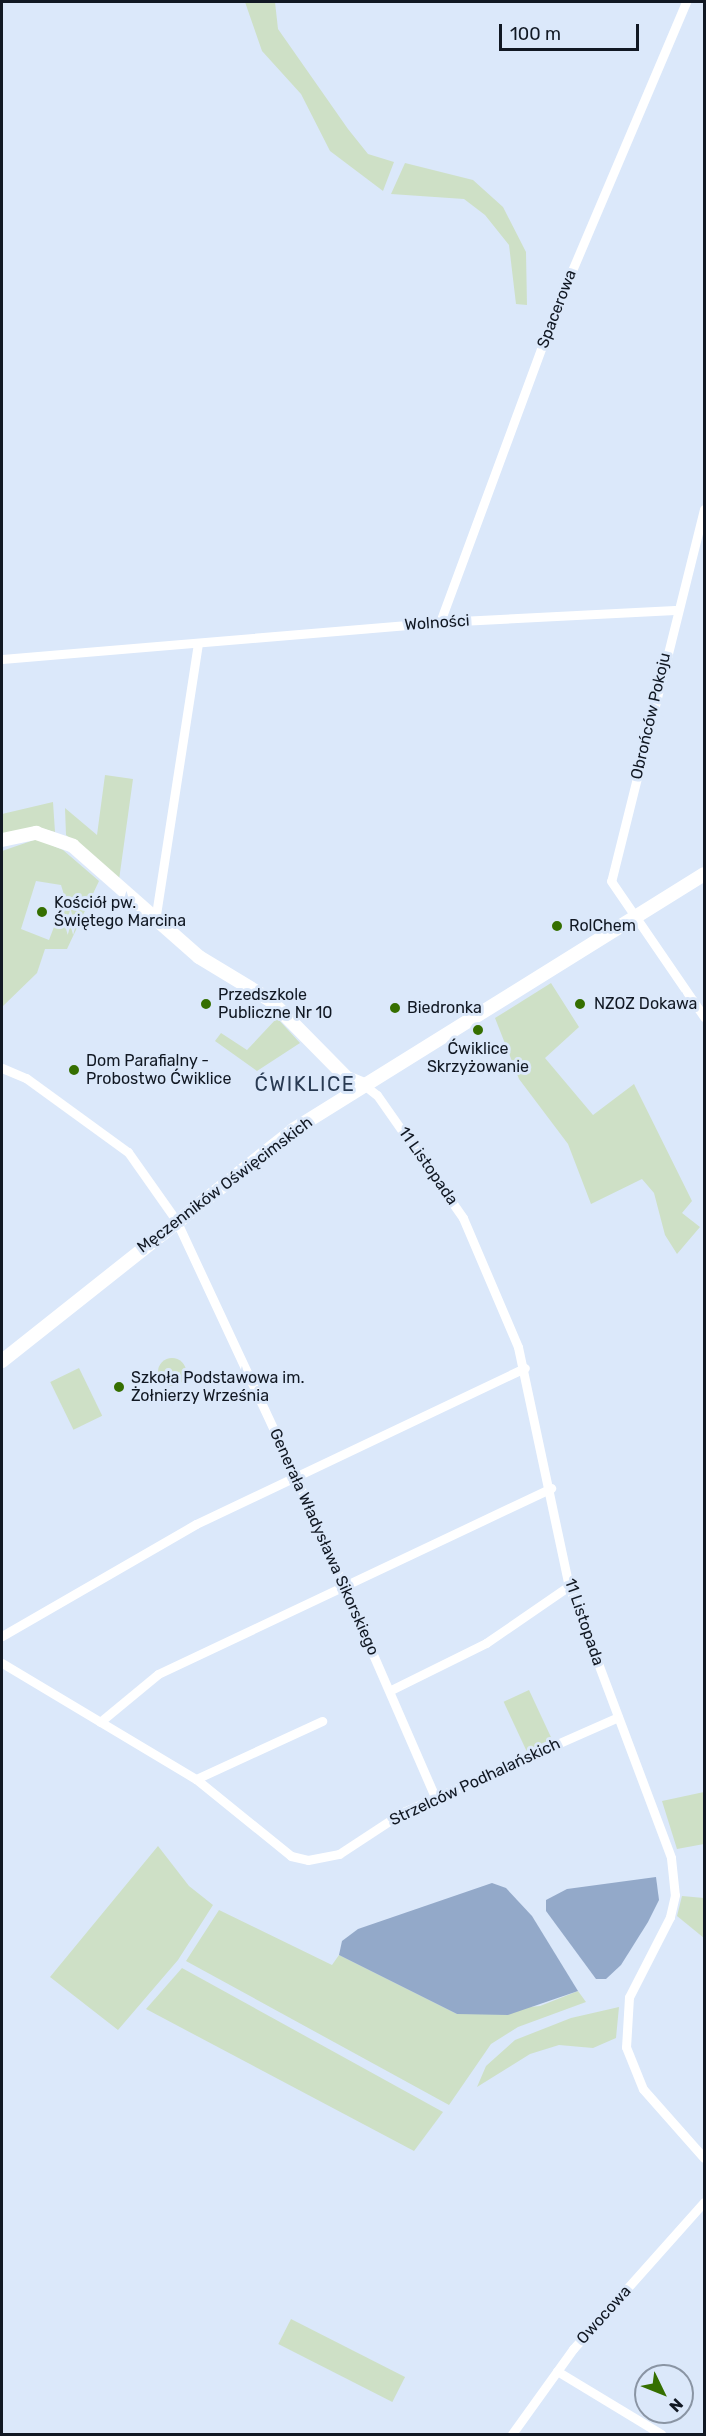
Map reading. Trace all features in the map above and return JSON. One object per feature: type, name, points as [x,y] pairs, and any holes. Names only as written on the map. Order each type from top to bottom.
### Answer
[{"type":"main road","points":[[2,840],[36,833],[60,838],[199,957],[270,1000],[347,1078],[364,1085]]},
{"type":"main road","name":"Męczenników Oświęcimskich","points":[[2,1361],[274,1143],[705,874]]},
{"type":"street","name":"Spacerowa","points":[[440,622],[554,313],[686,2]]},
{"type":"street","name":"Obrońców Pokoju","points":[[705,509],[675,610],[612,875],[612,887],[705,1017]]},
{"type":"street","name":"Wolności","points":[[2,659],[440,622],[675,610]]},
{"type":"street","points":[[155,921],[198,644]]},
{"type":"street","name":"Generała Władysława Sikorskiego","points":[[2,1068],[26,1078],[128,1152],[176,1220],[295,1475],[391,1690],[436,1800]]},
{"type":"street","name":"11 Listopada","points":[[364,1085],[378,1095],[463,1218],[525,1368],[569,1586],[671,1858],[675,1894],[670,1917],[629,1997],[626,2047],[643,2088],[705,2158]]},
{"type":"street","points":[[2,1636],[196,1524],[295,1475],[525,1368]]},
{"type":"street","points":[[99,1722],[158,1674],[343,1583],[551,1488]]},
{"type":"street","points":[[391,1690],[486,1643],[569,1586]]},
{"type":"street","name":"Strzelców Podhalańskich","points":[[2,1662],[196,1779],[291,1856],[308,1860],[339,1854],[403,1812],[436,1800],[618,1717]]},
{"type":"street","points":[[196,1779],[322,1721]]},
{"type":"street","name":"Owocowa","points":[[512,2434],[557,2372],[705,2202]]},
{"type":"street","points":[[557,2372],[661,2434]]},
{"type":"green space","points":[[245,2],[275,2],[278,29],[348,129],[368,154],[394,162],[383,191],[330,151],[301,94],[262,51]]},
{"type":"green space","points":[[405,163],[473,180],[503,207],[526,252],[527,305],[516,304],[509,245],[485,215],[464,199],[391,194]]},
{"type":"green space","points":[[105,775],[133,779],[119,880],[66,835],[65,808],[97,835]]},
{"type":"green space","points":[[53,802],[55,832],[35,827],[2,834],[2,814]]},
{"type":"green space","points":[[37,839],[63,850],[99,881],[67,949],[45,949],[37,973],[2,1007],[2,851]],"holes":[[[36,881],[61,885],[65,898],[49,940],[21,929]]]},
{"type":"green space","points":[[551,983],[579,1027],[545,1058],[593,1115],[634,1084],[692,1201],[682,1213],[700,1227],[677,1254],[665,1235],[654,1193],[642,1179],[591,1204],[568,1144],[519,1079],[495,1018]]},
{"type":"green space","points":[[277,1018],[300,1043],[257,1071],[215,1041],[221,1033],[247,1050]]},
{"type":"green space","points":[[172,1358],[182,1362],[186,1372],[182,1382],[172,1386],[162,1382],[158,1372],[162,1362]]},
{"type":"green space","points":[[79,1368],[102,1416],[73,1430],[50,1382]]},
{"type":"green space","points":[[529,1690],[552,1739],[526,1751],[504,1702]]},
{"type":"green space","points":[[704,1792],[704,1844],[677,1849],[662,1801]]},
{"type":"green space","points":[[158,1846],[189,1886],[213,1905],[178,1960],[118,2030],[50,1977]]},
{"type":"green space","points":[[682,1896],[704,1898],[704,1938],[677,1916]]},
{"type":"green space","points":[[219,1910],[332,1965],[339,1955],[457,2014],[540,2006],[578,1991],[586,2002],[518,2027],[491,2044],[449,2105],[186,1961]]},
{"type":"green space","points":[[182,1968],[443,2112],[414,2151],[146,2009]]},
{"type":"green space","points":[[619,2007],[616,2038],[593,2048],[559,2045],[530,2054],[477,2087],[486,2066],[515,2040],[571,2018]]},
{"type":"green space","points":[[291,2319],[405,2377],[392,2402],[278,2344]]},
{"type":"water","points":[[656,1877],[659,1900],[648,1922],[621,1965],[606,1979],[596,1979],[546,1911],[546,1900],[567,1889]]},
{"type":"water","points":[[492,1883],[506,1888],[532,1916],[578,1991],[508,2015],[457,2014],[339,1955],[342,1941],[358,1929]]},
{"type":"place","name":"Kościół pw. Świętego Marcina","points":[[42,912]]},
{"type":"place","name":"RolChem","points":[[557,926]]},
{"type":"place","name":"Przedszkole Publiczne Nr 10","points":[[206,1004]]},
{"type":"place","name":"NZOZ Dokawa","points":[[580,1004]]},
{"type":"place","name":"Biedronka","points":[[395,1008]]},
{"type":"place","name":"Ćwiklice Skrzyżowanie","points":[[478,1030]]},
{"type":"place","name":"Dom Parafialny - Probostwo Ćwiklice","points":[[74,1070]]},
{"type":"place","name":"Szkoła Podstawowa im. Żołnierzy Września","points":[[119,1387]]},
{"type":"district","name":"ĆWIKLICE","points":[[305,1084]]}]
